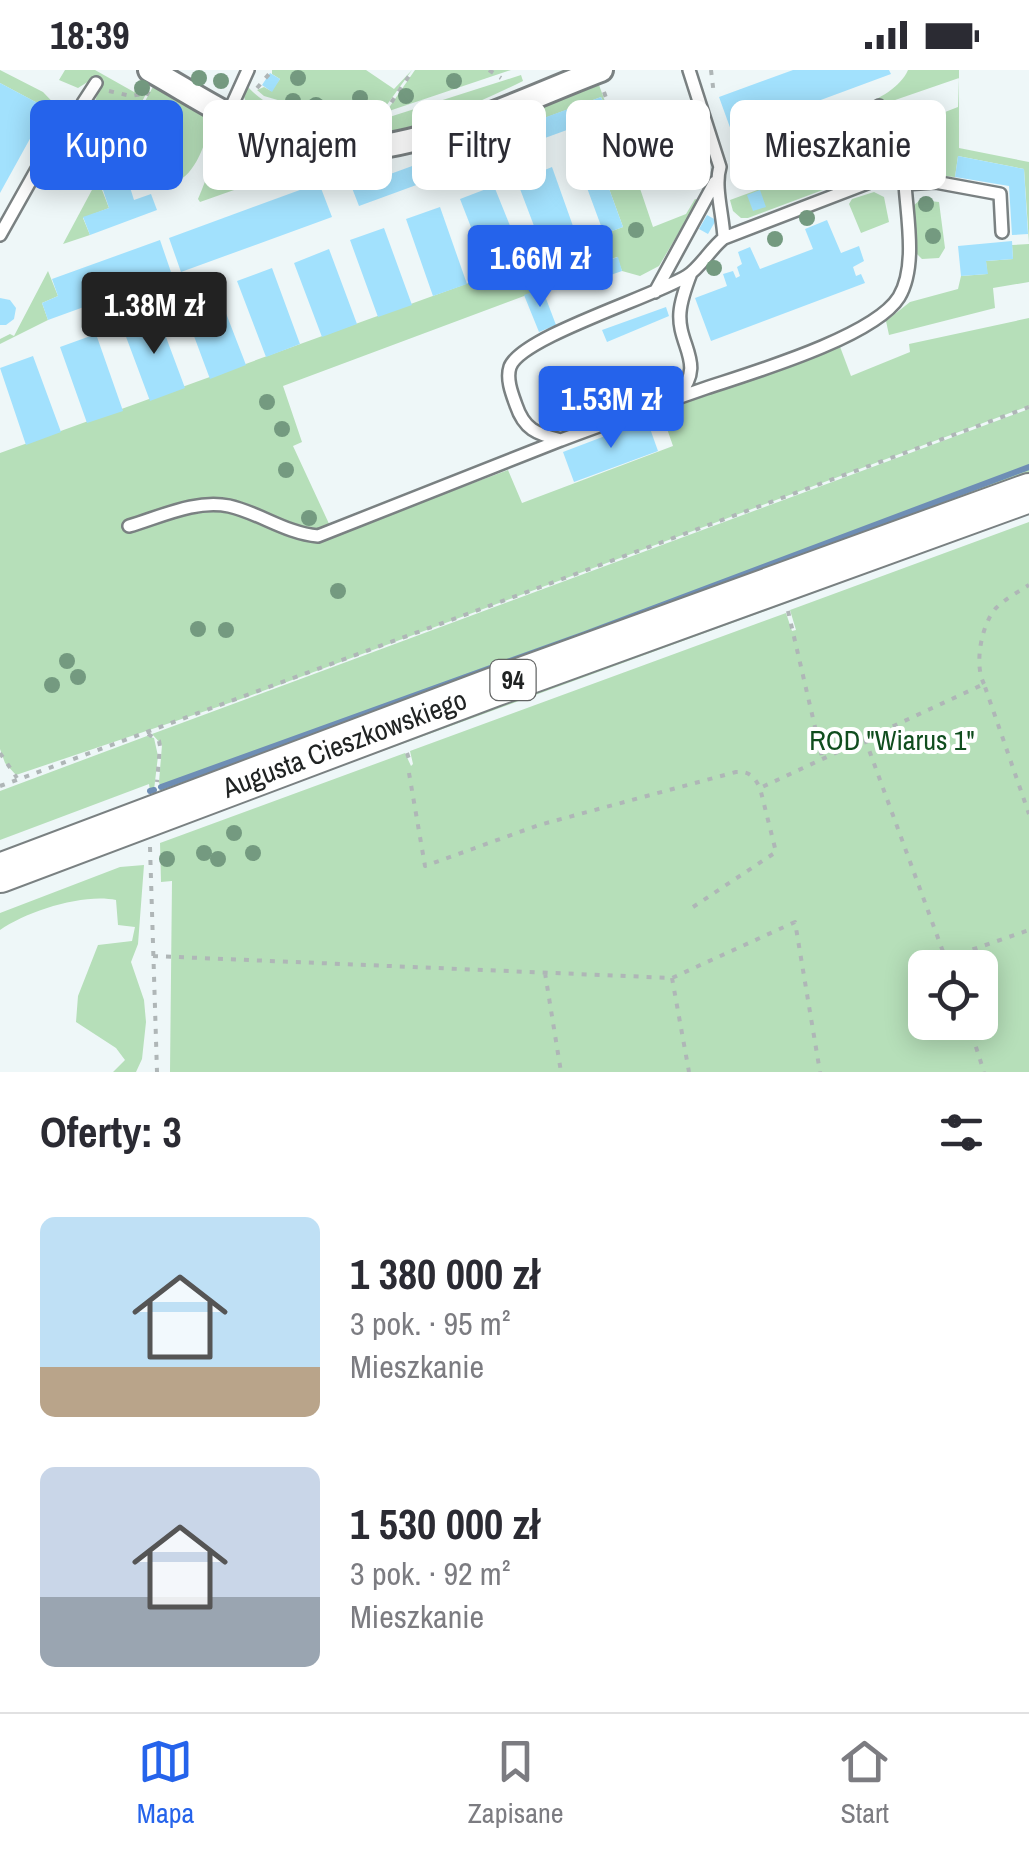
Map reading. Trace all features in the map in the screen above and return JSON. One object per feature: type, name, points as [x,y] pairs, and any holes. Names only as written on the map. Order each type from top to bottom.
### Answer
[{"type":"main road","name":"Augusta Cieszkowskiego","points":[[0,873],[151,802],[1029,493]]},
{"type":"street","points":[[392,143],[456,126],[601,76]]},
{"type":"street","points":[[151,82],[203,104]]},
{"type":"lane","points":[[234,100],[248,70]]},
{"type":"lane","points":[[654,293],[720,167],[689,70]]},
{"type":"lane","points":[[85,100],[96,83]]},
{"type":"lane","points":[[0,235],[30,182]]},
{"type":"lane","points":[[715,182],[722,203],[724,238]]},
{"type":"lane","points":[[946,184],[1000,194],[1002,232]]},
{"type":"lane","points":[[676,399],[691,371],[679,314],[692,274],[710,248],[724,238],[849,190]]},
{"type":"lane","points":[[129,526],[196,506],[225,505],[286,530],[318,536],[560,440],[773,366],[862,327],[883,314],[902,293],[908,233],[905,190]]},
{"type":"lane","points":[[560,440],[535,434],[521,421],[510,388],[510,367],[526,347],[692,274]]},
{"type":"path","points":[[253,90],[262,86],[268,70]]},
{"type":"path","points":[[392,102],[414,70]]},
{"type":"path","points":[[489,70],[501,78]]},
{"type":"path","points":[[601,76],[608,100]]},
{"type":"path","points":[[87,100],[111,91],[132,96],[151,82]]},
{"type":"path","points":[[0,786],[1029,407]]},
{"type":"path","points":[[1029,586],[992,614],[978,669],[1029,814]]},
{"type":"path","points":[[787,606],[822,758]]},
{"type":"path","points":[[760,788],[984,684]]},
{"type":"path","points":[[146,734],[155,737],[160,746],[151,802],[158,1072]]},
{"type":"path","points":[[865,738],[943,950]]},
{"type":"path","points":[[408,752],[411,765]]},
{"type":"path","points":[[0,753],[18,779]]},
{"type":"path","points":[[409,773],[425,866],[539,825],[746,772],[760,788],[776,852],[694,907]]},
{"type":"path","points":[[153,956],[672,978],[795,922],[820,1072]]},
{"type":"path","points":[[972,950],[1029,930]]},
{"type":"path","points":[[545,973],[561,1072]]},
{"type":"path","points":[[672,978],[689,1072]]},
{"type":"path","points":[[974,1040],[984,1072]]},
{"type":"green space","points":[[0,70],[51,100],[32,100],[0,83]]},
{"type":"green space","points":[[65,70],[95,70],[134,92],[143,76],[153,81],[143,100],[96,100],[103,83],[94,78],[78,88],[59,80]]},
{"type":"green space","points":[[272,70],[366,70],[394,89],[412,70],[390,100],[278,100],[257,90],[264,87],[271,91],[280,79]]},
{"type":"green space","points":[[415,70],[511,70],[412,100],[392,110],[392,103]]},
{"type":"green space","points":[[908,70],[959,70],[959,78],[895,100],[874,100],[900,82]]},
{"type":"green space","points":[[521,75],[523,81],[480,100],[443,100]]},
{"type":"green space","points":[[959,78],[959,148],[1029,162],[1029,243],[1024,169],[958,156],[955,177],[946,176],[946,112],[958,107]]},
{"type":"green space","points":[[155,83],[182,100],[146,100]]},
{"type":"green space","points":[[599,85],[604,100],[566,100],[566,110],[546,118],[546,106]]},
{"type":"green space","points":[[248,87],[263,100],[245,100]]},
{"type":"green space","points":[[183,101],[203,113],[203,145],[183,178]]},
{"type":"green space","points":[[412,110],[412,126],[392,131],[392,116]]},
{"type":"green space","points":[[203,187],[203,190],[234,190],[200,202]]},
{"type":"green space","points":[[92,190],[102,190],[109,208],[83,218],[90,235],[63,244]]},
{"type":"green space","points":[[610,190],[641,190],[653,227],[686,214],[698,200],[659,266],[640,276],[622,271],[617,257],[580,269],[584,282],[579,284],[575,277],[283,386],[302,442],[293,446],[331,528],[304,528],[240,503],[214,499],[176,505],[127,521],[132,532],[187,515],[214,512],[242,516],[288,535],[318,541],[508,470],[522,503],[673,446],[665,423],[681,417],[676,404],[839,344],[851,376],[910,352],[909,344],[1029,318],[1029,406],[241,699],[16,775],[5,763],[0,749],[0,453],[623,227]]},
{"type":"green space","points":[[757,190],[823,190],[748,218],[733,211],[730,200]]},
{"type":"green space","points":[[874,192],[884,197],[889,222],[861,233],[849,204],[852,199]]},
{"type":"green space","points":[[920,200],[939,202],[945,248],[939,258],[922,259],[914,251],[913,206]]},
{"type":"green space","points":[[1029,244],[1029,282],[993,288],[995,308],[889,335],[886,321],[910,302],[958,289],[961,276],[987,274],[986,261],[1013,259],[1012,245]]},
{"type":"green space","points":[[48,271],[58,296],[42,303],[48,320],[0,344],[0,339],[14,336]]},
{"type":"green space","points":[[1029,409],[1029,481],[163,799],[159,782],[162,745],[152,734]]},
{"type":"green space","points":[[1029,505],[1029,514],[159,833],[159,827]]},
{"type":"green space","name":"ROD \"Wiarus 1\"","points":[[1029,522],[1029,1072],[170,1072],[172,881],[161,882],[160,843],[405,753],[411,766],[410,751],[786,613],[792,631],[796,630],[790,610]]},
{"type":"green space","points":[[147,736],[154,738],[158,756],[154,790],[150,791],[149,784],[0,840],[0,791]]},
{"type":"green space","points":[[144,865],[138,944],[131,962],[144,1000],[142,1059],[136,1072],[113,1072],[125,1060],[116,1048],[76,1022],[78,996],[98,945],[132,941],[135,927],[118,925],[116,900],[88,899],[56,905],[0,930],[0,913],[120,867]]},
{"type":"building","points":[[793,70],[889,70],[891,74],[821,100],[730,100],[730,127],[719,97]]},
{"type":"building","points":[[270,73],[280,79],[272,92],[262,85]]},
{"type":"building","points":[[0,83],[32,100],[30,139],[0,193]]},
{"type":"building","points":[[566,110],[566,130],[546,138],[546,117]]},
{"type":"building","points":[[958,156],[1024,169],[1028,234],[1012,235],[1009,186],[955,177]]},
{"type":"building","points":[[412,166],[412,187],[359,206],[353,190],[392,190],[392,173]]},
{"type":"building","points":[[552,167],[579,243],[545,255],[520,190],[546,190],[546,169]]},
{"type":"building","points":[[103,190],[131,190],[134,200],[151,194],[157,210],[90,235],[83,217],[109,208]]},
{"type":"building","points":[[300,190],[322,190],[332,217],[181,272],[169,238]]},
{"type":"building","points":[[496,190],[525,263],[490,276],[460,199]]},
{"type":"building","points":[[588,190],[610,190],[623,227],[604,234]]},
{"type":"building","points":[[760,190],[766,207],[753,211],[747,195]]},
{"type":"building","points":[[440,207],[467,284],[433,296],[406,219]]},
{"type":"building","points":[[707,215],[716,220],[708,234],[699,229]]},
{"type":"building","points":[[827,220],[841,253],[859,246],[864,261],[853,267],[865,283],[711,341],[695,298],[727,286],[723,274],[733,271],[736,278],[740,276],[738,252],[750,247],[760,269],[813,249],[805,229]]},
{"type":"building","points":[[384,228],[412,305],[378,317],[350,240]]},
{"type":"building","points":[[160,240],[172,275],[48,320],[42,303],[58,296],[52,279]]},
{"type":"building","points":[[1012,241],[1013,259],[986,261],[988,274],[961,276],[958,246]]},
{"type":"building","points":[[329,249],[357,324],[322,337],[294,263]]},
{"type":"building","points":[[618,257],[622,271],[585,284],[580,270]]},
{"type":"building","points":[[272,268],[300,344],[266,357],[237,281]]},
{"type":"building","points":[[542,288],[556,325],[539,332],[524,295]]},
{"type":"building","points":[[217,290],[246,365],[210,379],[182,304]]},
{"type":"building","points":[[0,298],[10,300],[16,308],[14,319],[6,325],[0,325]]},
{"type":"building","points":[[666,307],[669,316],[607,342],[602,330]]},
{"type":"building","points":[[157,313],[185,388],[150,401],[122,326]]},
{"type":"building","points":[[96,334],[123,411],[87,423],[60,347]]},
{"type":"building","points":[[33,356],[61,432],[26,445],[0,368]]},
{"type":"building","points":[[647,420],[658,451],[574,482],[563,452]]},
{"type":"waterway","points":[[161,787],[585,634],[1029,467]]},
{"type":"waterway","points":[[150,791],[154,790]]}]
